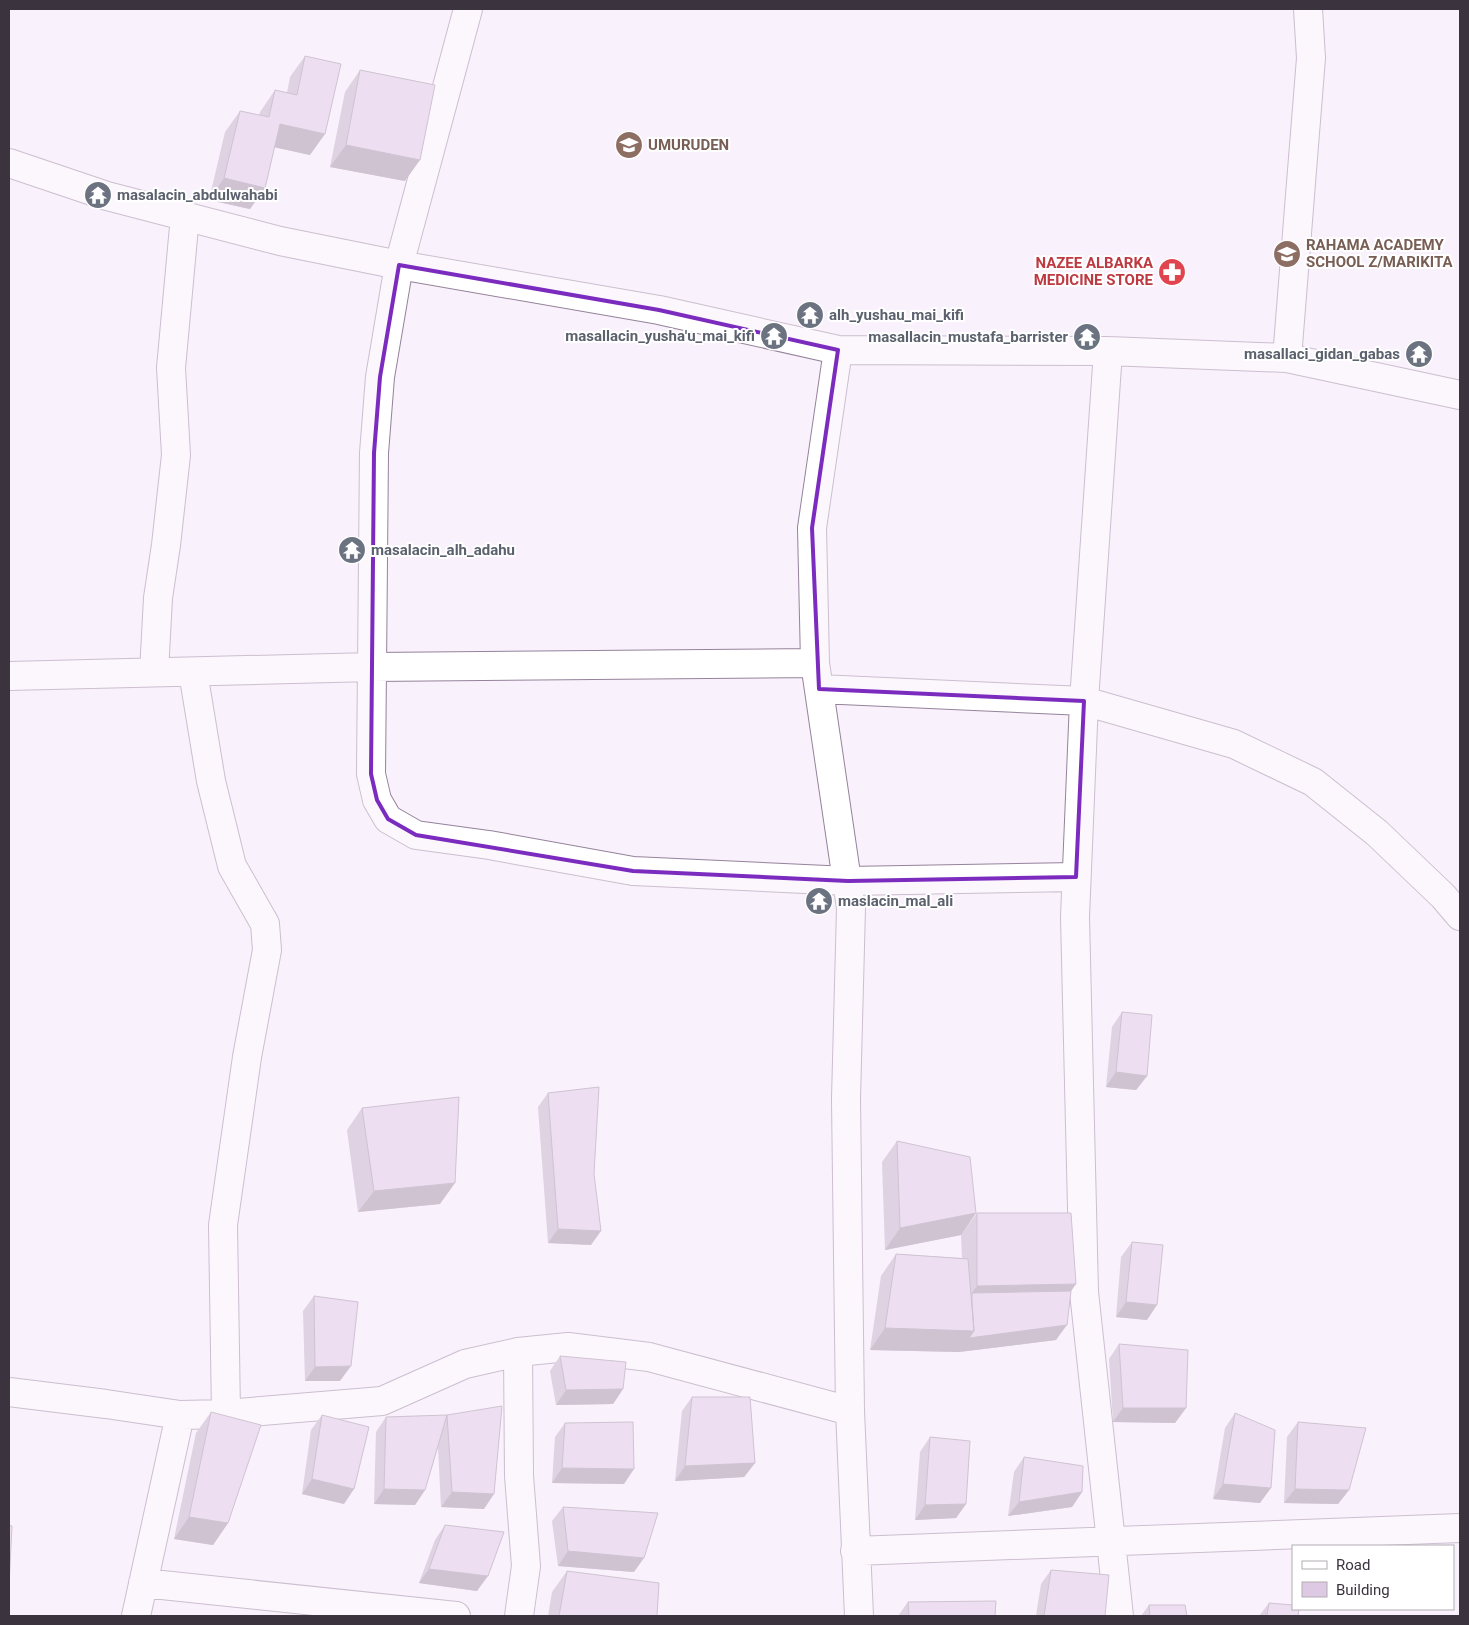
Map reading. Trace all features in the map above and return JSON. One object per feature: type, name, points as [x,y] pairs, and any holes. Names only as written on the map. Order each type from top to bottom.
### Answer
[{"type":"street","points":[[468,9],[399,265],[380,377],[374,452],[371,774],[377,800],[388,819],[416,835],[489,845],[633,871],[848,881],[1076,877]]},
{"type":"street","points":[[1287,358],[1311,58],[1308,9]]},
{"type":"street","points":[[9,162],[107,196],[280,241],[399,265],[659,310],[838,350],[1108,351],[1287,358],[1460,395]]},
{"type":"street","points":[[154,672],[158,598],[176,454],[171,368],[185,216]]},
{"type":"street","points":[[838,350],[812,528],[817,676],[851,908],[846,1099],[850,1411],[859,1616]]},
{"type":"street","points":[[1108,351],[1084,701],[1075,917],[1084,1292],[1119,1616]]},
{"type":"street","points":[[9,676],[372,667],[817,676],[1084,701],[1234,744],[1313,782],[1377,833],[1443,896],[1460,916]]},
{"type":"street","points":[[193,672],[211,781],[232,866],[265,924],[267,950],[247,1057],[223,1225],[226,1414]]},
{"type":"street","points":[[9,1392],[180,1415],[226,1414],[382,1401],[465,1364],[518,1352],[568,1348],[649,1357],[850,1411]]},
{"type":"street","points":[[518,1352],[519,1476],[526,1566],[519,1616]]},
{"type":"street","points":[[136,1616],[180,1415]]},
{"type":"street","points":[[855,1551],[1460,1528]]},
{"type":"street","points":[[144,1583],[456,1616]]},
{"type":"highlighted area","points":[[399,265],[659,310],[838,350],[812,528],[819,689],[1084,701],[1076,877],[848,881],[633,871],[416,835],[388,819],[377,800],[371,774],[374,453],[380,377]]},
{"type":"building","points":[[305,56],[341,64],[325,134],[280,124],[265,188],[224,178],[240,111],[269,117],[275,90],[297,95]]},
{"type":"building","points":[[360,70],[435,85],[420,160],[346,145]]},
{"type":"building","points":[[1122,1012],[1152,1015],[1147,1076],[1116,1072]]},
{"type":"building","points":[[599,1087],[594,1174],[601,1231],[558,1229],[548,1093]]},
{"type":"building","points":[[459,1097],[455,1183],[374,1191],[362,1108]]},
{"type":"building","points":[[897,1141],[970,1157],[976,1213],[900,1228]]},
{"type":"building","points":[[977,1213],[1071,1213],[1076,1284],[977,1286]]},
{"type":"building","points":[[1132,1242],[1163,1245],[1157,1305],[1126,1302]]},
{"type":"building","points":[[896,1254],[968,1259],[974,1331],[885,1328]]},
{"type":"building","points":[[1071,1291],[1067,1325],[969,1338],[974,1331],[972,1293]]},
{"type":"building","points":[[314,1296],[358,1302],[351,1366],[315,1367]]},
{"type":"building","points":[[1119,1344],[1188,1350],[1186,1408],[1123,1408]]},
{"type":"building","points":[[560,1356],[626,1362],[623,1389],[566,1390]]},
{"type":"building","points":[[692,1397],[750,1397],[755,1463],[685,1466]]},
{"type":"building","points":[[502,1406],[494,1494],[452,1492],[447,1415]]},
{"type":"building","points":[[211,1412],[261,1425],[228,1523],[189,1517]]},
{"type":"building","points":[[1235,1413],[1275,1430],[1271,1488],[1223,1484]]},
{"type":"building","points":[[322,1415],[369,1427],[354,1489],[312,1479]]},
{"type":"building","points":[[447,1415],[425,1490],[384,1489],[386,1417]]},
{"type":"building","points":[[633,1422],[634,1469],[562,1468],[565,1423]]},
{"type":"building","points":[[1298,1422],[1366,1428],[1349,1490],[1295,1489]]},
{"type":"building","points":[[930,1437],[970,1441],[966,1504],[925,1505]]},
{"type":"building","points":[[1024,1457],[1083,1466],[1082,1492],[1019,1502]]},
{"type":"building","points":[[563,1507],[658,1513],[644,1558],[568,1551]]},
{"type":"building","points":[[9,1525],[12,1526],[9,1586]]},
{"type":"building","points":[[445,1525],[504,1532],[488,1576],[429,1569]]},
{"type":"building","points":[[1051,1570],[1109,1575],[1105,1616],[1044,1616]]},
{"type":"building","points":[[567,1571],[659,1583],[657,1616],[559,1616]]},
{"type":"building","points":[[996,1601],[995,1616],[909,1616],[908,1602]]},
{"type":"building","points":[[1269,1603],[1292,1605],[1292,1610],[1299,1610],[1298,1616],[1267,1616]]},
{"type":"building","points":[[1149,1605],[1185,1605],[1187,1616],[1150,1616]]},
{"type":"place","name":"UMURUDEN","points":[[629,145]]},
{"type":"place","name":"masalacin_abdulwahabi","points":[[98,195]]},
{"type":"place","name":"RAHAMA ACADEMY SCHOOL Z/MARIKITA","points":[[1287,254]]},
{"type":"place","name":"NAZEE ALBARKA MEDICINE STORE","points":[[1172,272]]},
{"type":"place","name":"alh_yushau_mai_kifi","points":[[810,315]]},
{"type":"place","name":"masallacin_yusha'u_mai_kifi","points":[[774,336]]},
{"type":"place","name":"masallacin_mustafa_barrister","points":[[1087,337]]},
{"type":"place","name":"masallaci_gidan_gabas","points":[[1419,354]]},
{"type":"place","name":"masalacin_alh_adahu","points":[[352,550]]},
{"type":"place","name":"maslacin_mal_ali","points":[[819,901]]}]
